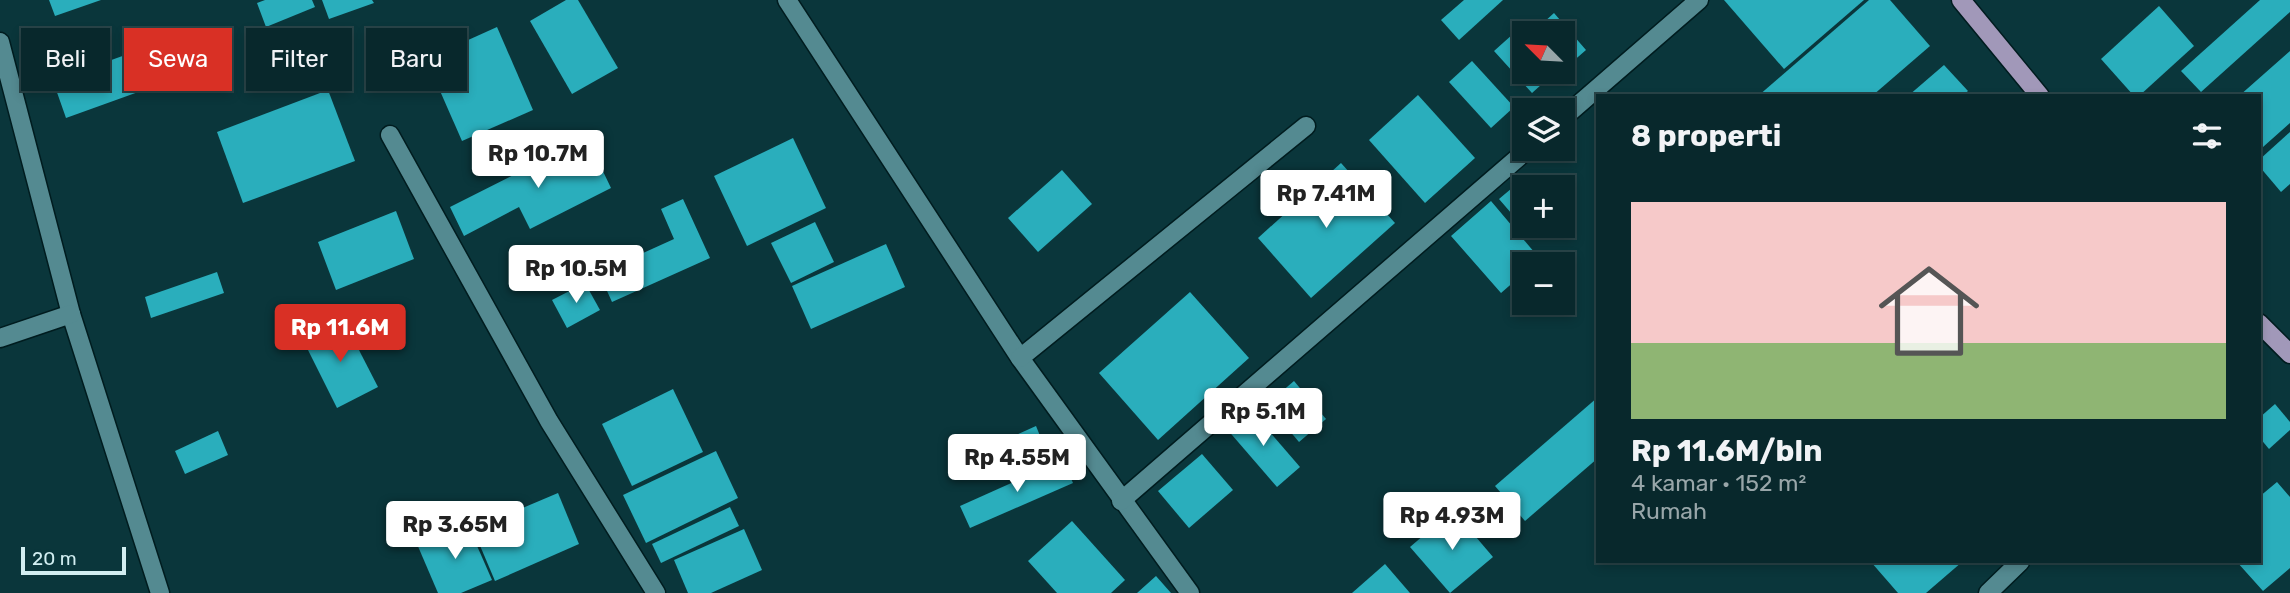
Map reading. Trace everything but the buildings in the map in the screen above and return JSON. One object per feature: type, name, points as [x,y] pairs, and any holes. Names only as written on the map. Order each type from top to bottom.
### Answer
[{"type":"main road","points":[[1961,0],[2038,94]]},
{"type":"main road","points":[[2261,327],[2290,354]]},
{"type":"street","points":[[787,0],[1020,358],[1190,593]]},
{"type":"street","points":[[1575,108],[1699,0]]},
{"type":"street","points":[[0,42],[71,314],[160,593]]},
{"type":"street","points":[[1020,358],[1306,126]]},
{"type":"street","points":[[390,135],[548,421],[656,593]]},
{"type":"street","points":[[1121,500],[1514,161]]},
{"type":"street","points":[[0,338],[71,314]]},
{"type":"street","points":[[1988,593],[2019,563]]}]
